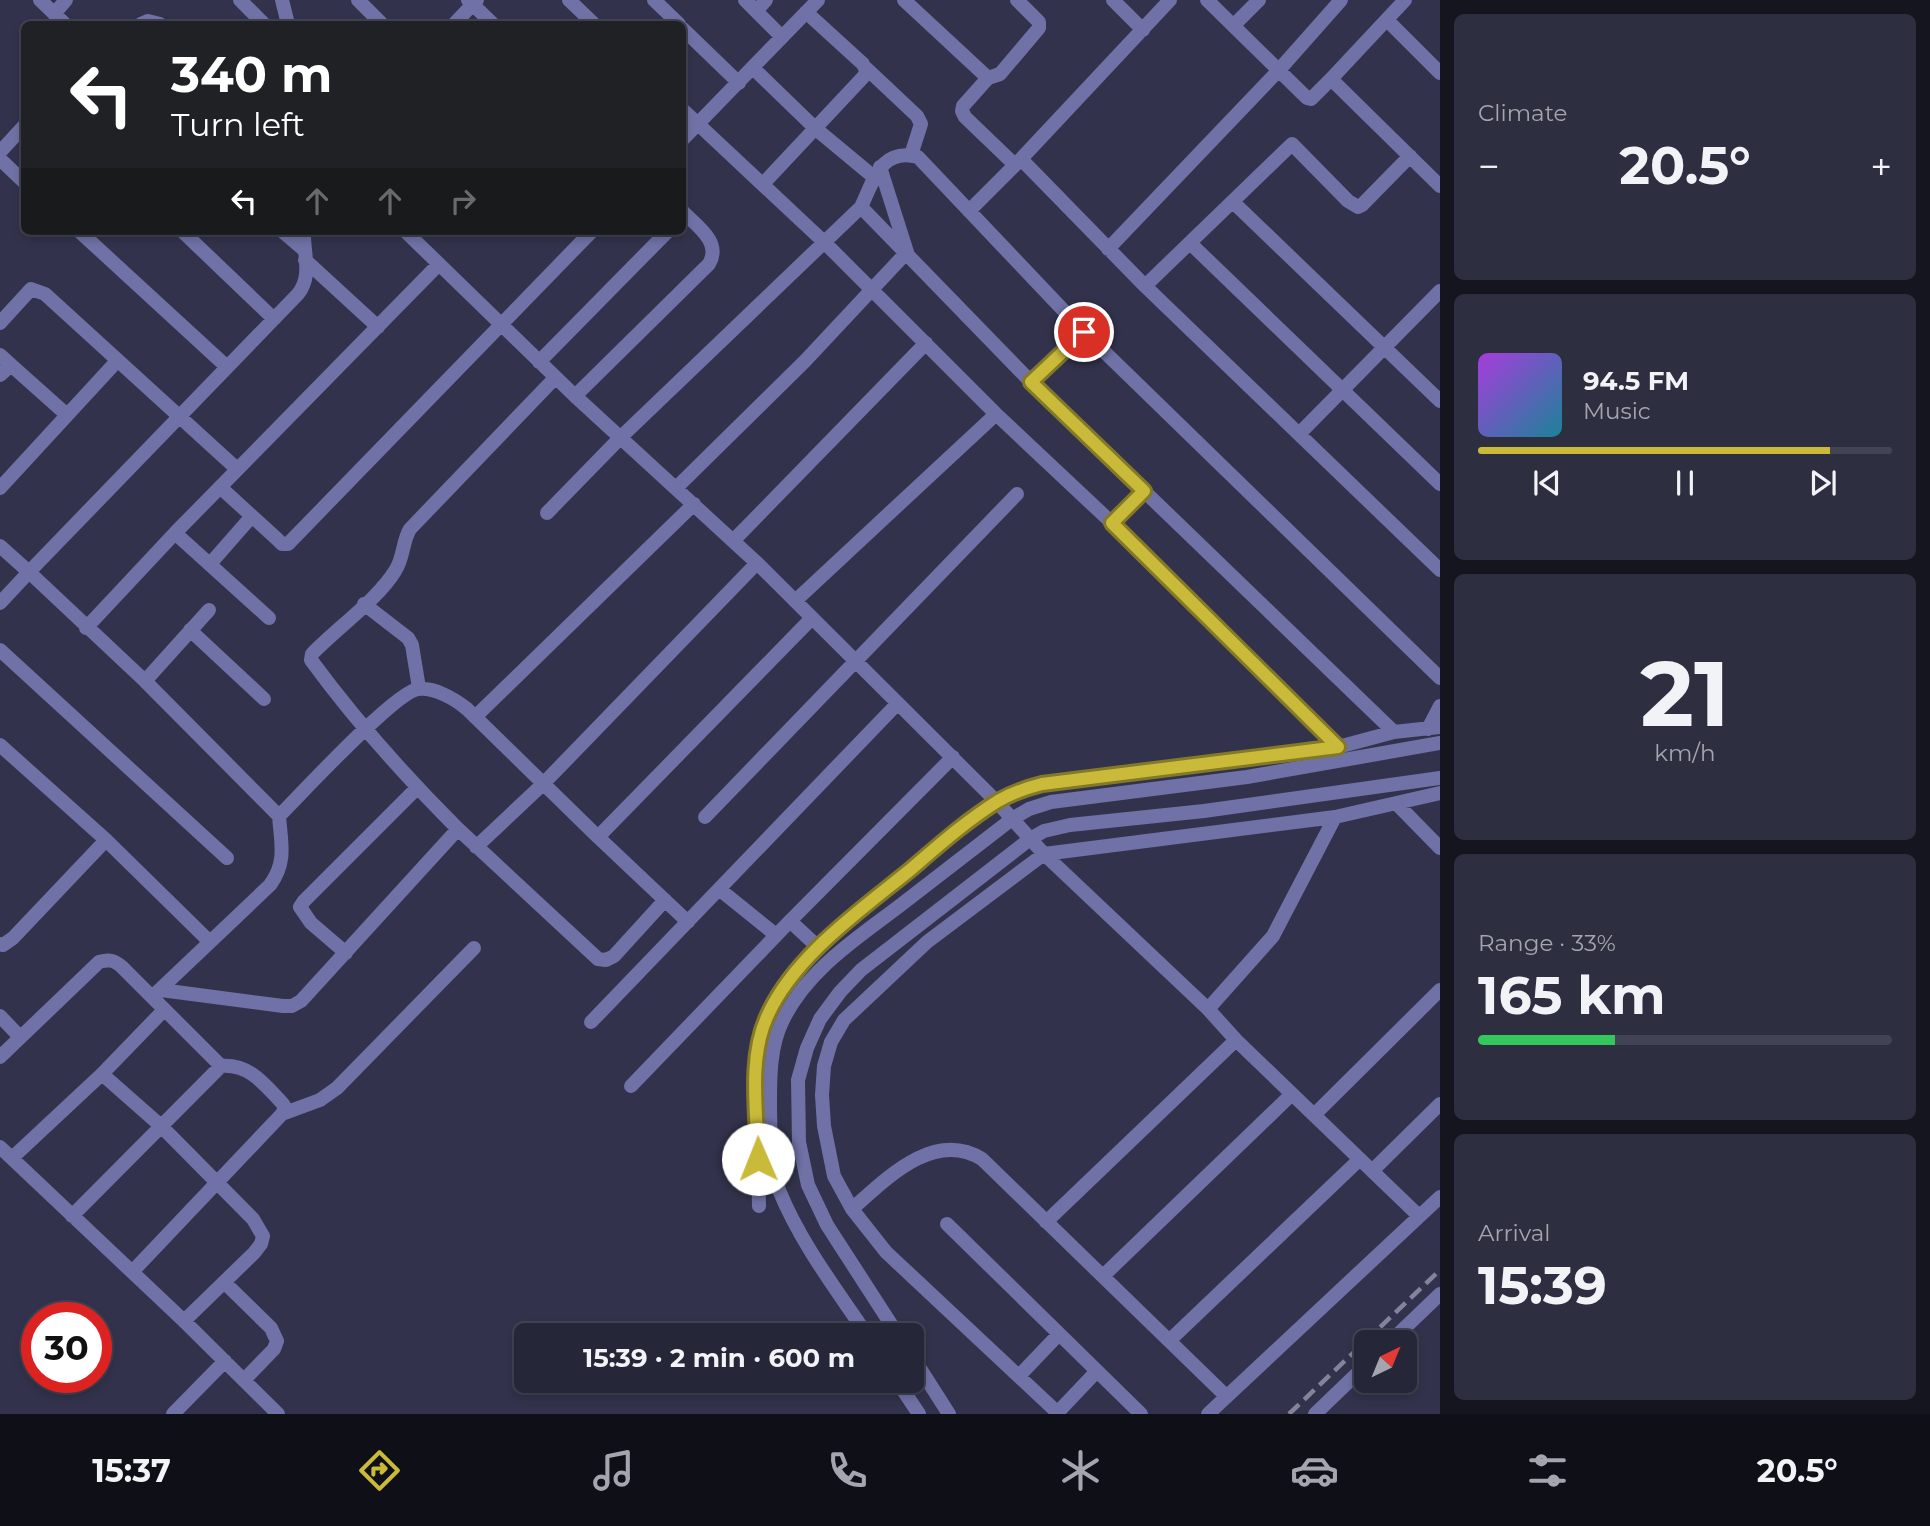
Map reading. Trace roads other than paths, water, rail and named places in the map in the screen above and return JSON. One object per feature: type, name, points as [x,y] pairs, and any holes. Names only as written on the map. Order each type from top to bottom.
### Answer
[{"type":"street","points":[[40,0],[62,21]]},
{"type":"street","points":[[54,14],[66,0]]},
{"type":"street","points":[[240,0],[261,21]]},
{"type":"street","points":[[282,0],[287,21]]},
{"type":"street","points":[[358,0],[379,21]]},
{"type":"street","points":[[569,0],[591,21]]},
{"type":"street","points":[[654,0],[676,21]]},
{"type":"street","points":[[745,0],[761,6],[782,37]]},
{"type":"street","points":[[686,136],[818,0]]},
{"type":"street","points":[[904,0],[988,78]]},
{"type":"street","points":[[1017,0],[1039,22],[1039,28],[1000,74],[988,78],[963,106],[962,111],[1440,570]]},
{"type":"street","points":[[1113,0],[1143,30]]},
{"type":"street","points":[[970,211],[1170,0]]},
{"type":"street","points":[[1207,0],[1311,99],[1388,21],[1405,0]]},
{"type":"street","points":[[1234,25],[1259,0]]},
{"type":"street","points":[[1108,249],[1279,70],[1341,0]]},
{"type":"street","points":[[456,21],[472,1],[489,21]]},
{"type":"street","points":[[806,12],[917,116],[920,128],[911,155]]},
{"type":"street","points":[[1388,21],[1440,73]]},
{"type":"street","points":[[686,31],[739,83]]},
{"type":"street","points":[[753,68],[816,129],[877,173],[907,252]]},
{"type":"street","points":[[763,184],[863,79],[867,73],[866,68]]},
{"type":"street","points":[[1332,79],[1440,186]]},
{"type":"street","points":[[686,113],[824,242],[996,414],[1112,523],[1338,747]]},
{"type":"street","points":[[0,152],[21,128]]},
{"type":"street","points":[[1145,286],[1292,144],[1357,207],[1410,156]]},
{"type":"street","points":[[547,513],[621,437],[861,207],[877,173],[896,156],[911,155],[918,157],[1084,332],[1440,678]]},
{"type":"street","points":[[0,159],[21,179]]},
{"type":"street","points":[[1233,202],[1440,401]]},
{"type":"street","points":[[861,207],[1031,382],[1394,733]]},
{"type":"street","points":[[575,396],[709,264],[714,250],[712,242],[686,217]]},
{"type":"street","points":[[83,235],[227,367]]},
{"type":"street","points":[[186,235],[274,319]]},
{"type":"street","points":[[286,235],[378,327]]},
{"type":"street","points":[[0,603],[180,419],[304,286],[307,271],[304,235]]},
{"type":"street","points":[[409,235],[555,378],[757,563],[953,757],[1044,854],[1208,1009],[1419,1216]]},
{"type":"street","points":[[220,487],[282,544],[288,544],[588,235]]},
{"type":"street","points":[[539,362],[664,235]]},
{"type":"street","points":[[1191,244],[1440,484]]},
{"type":"street","points":[[676,488],[805,361],[907,252]]},
{"type":"street","points":[[86,628],[237,469],[439,264]]},
{"type":"street","points":[[0,323],[31,289],[45,293],[237,469]]},
{"type":"street","points":[[1300,433],[1440,291]]},
{"type":"street","points":[[1031,382],[1084,332]]},
{"type":"street","points":[[733,541],[926,343]]},
{"type":"street","points":[[0,488],[117,361]]},
{"type":"street","points":[[4,365],[67,415]]},
{"type":"street","points":[[555,378],[410,529],[405,536],[401,560],[396,570],[365,604],[317,648],[311,660],[365,729],[417,788],[476,848],[598,959],[606,960],[614,956],[665,900]]},
{"type":"street","points":[[795,601],[996,414]]},
{"type":"street","points":[[1112,523],[1144,491]]},
{"type":"street","points":[[705,817],[1017,494]]},
{"type":"street","points":[[475,716],[694,504]]},
{"type":"street","points":[[210,564],[252,516]]},
{"type":"street","points":[[175,533],[270,618]]},
{"type":"street","points":[[0,546],[145,681],[279,816],[282,864],[277,875],[156,993]]},
{"type":"street","points":[[476,848],[543,784],[757,563]]},
{"type":"street","points":[[365,604],[408,638],[412,645],[419,688]]},
{"type":"street","points":[[145,681],[209,610]]},
{"type":"street","points":[[598,837],[812,618]]},
{"type":"street","points":[[190,631],[264,699]]},
{"type":"street","points":[[0,650],[227,858]]},
{"type":"street","points":[[279,816],[365,729],[402,696],[419,688],[457,701],[475,716],[688,922]]},
{"type":"street","points":[[591,1022],[898,703]]},
{"type":"street","points":[[760,1206],[756,1064],[759,1039],[767,1016],[818,947],[947,839],[997,802],[1020,790],[1042,784],[1338,747],[1394,733],[1434,728],[1440,706]]},
{"type":"street","points":[[859,1323],[804,1240],[778,1188],[771,1138],[770,1079],[775,1041],[791,1006],[816,973],[1012,819],[1029,809],[1051,802],[1247,777],[1440,743]]},
{"type":"street","points":[[0,745],[106,840],[210,942]]},
{"type":"street","points":[[631,1086],[953,757]]},
{"type":"street","points":[[890,1323],[827,1225],[808,1185],[799,1142],[798,1080],[807,1048],[820,1019],[840,992],[883,952],[1044,831],[1070,825],[1204,811],[1440,778]]},
{"type":"street","points":[[346,953],[311,923],[300,908],[417,788]]},
{"type":"street","points":[[1097,1371],[1058,1413],[886,1252],[852,1209],[834,1177],[824,1126],[822,1095],[824,1066],[831,1042],[844,1020],[926,942],[1044,854],[1335,817],[1440,793]]},
{"type":"street","points":[[1396,803],[1440,848]]},
{"type":"street","points":[[1208,1009],[1273,936],[1335,817]]},
{"type":"street","points":[[156,993],[292,1006],[307,996],[457,829]]},
{"type":"street","points":[[0,944],[3,945],[13,938],[106,840]]},
{"type":"street","points":[[719,889],[776,935]]},
{"type":"street","points":[[790,921],[818,947]]},
{"type":"street","points":[[282,1114],[320,1100],[337,1088],[474,948]]},
{"type":"street","points":[[0,1057],[99,962],[108,959],[156,993],[164,1010],[221,1066],[236,1066],[253,1073],[285,1108],[132,1272]]},
{"type":"street","points":[[1314,1115],[1440,990]]},
{"type":"street","points":[[12,1158],[102,1074],[164,1010]]},
{"type":"street","points":[[0,1016],[20,1037]]},
{"type":"street","points":[[1046,1222],[1237,1040]]},
{"type":"street","points":[[72,1216],[221,1066]]},
{"type":"street","points":[[102,1074],[160,1126],[253,1219],[264,1236],[254,1253],[184,1321]]},
{"type":"street","points":[[1103,1276],[1292,1094]]},
{"type":"street","points":[[1372,1171],[1440,1104]]},
{"type":"street","points":[[0,1147],[278,1414]]},
{"type":"street","points":[[852,1209],[911,1162],[949,1149],[963,1150],[982,1158],[1226,1396]]},
{"type":"street","points":[[1170,1340],[1360,1159]]},
{"type":"street","points":[[1208,1414],[1440,1197]]},
{"type":"street","points":[[947,1224],[1141,1414]]},
{"type":"street","points":[[223,1282],[271,1328],[277,1341],[274,1349],[244,1380]]},
{"type":"street","points":[[1402,1330],[1440,1294]]},
{"type":"street","points":[[1019,1376],[1059,1334]]},
{"type":"street","points":[[173,1414],[225,1361]]},
{"type":"street","points":[[924,1375],[949,1414]]},
{"type":"street","points":[[1315,1414],[1354,1376]]},
{"type":"street","points":[[905,1393],[919,1414]]},
{"type":"railway","points":[[1289,1414],[1440,1270]]}]
